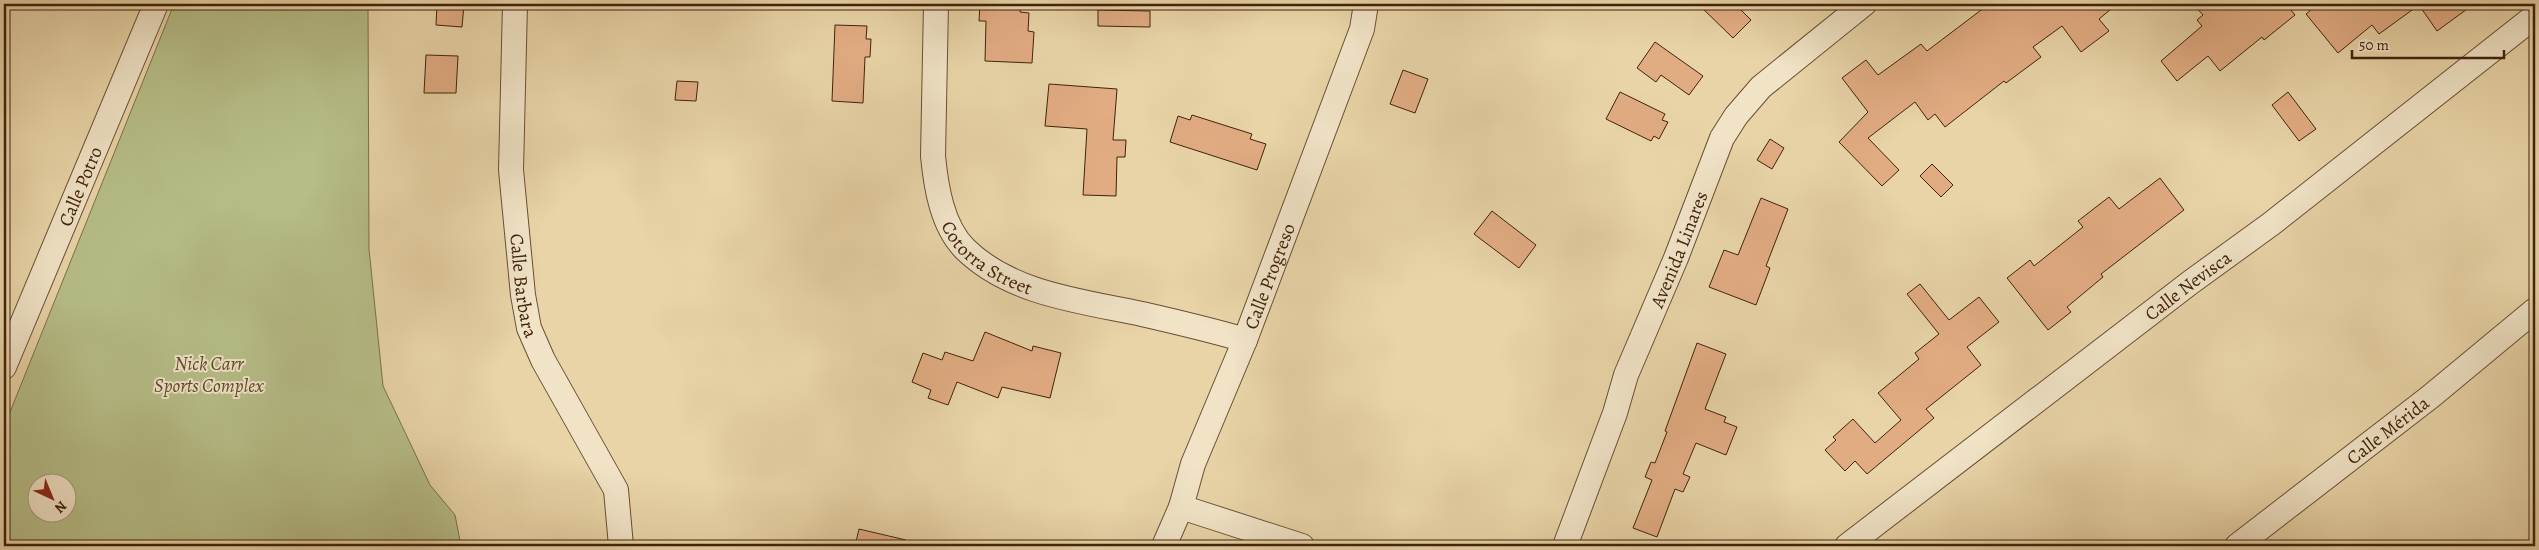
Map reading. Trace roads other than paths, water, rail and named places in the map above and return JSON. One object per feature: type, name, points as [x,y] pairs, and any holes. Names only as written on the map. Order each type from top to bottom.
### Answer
[{"type":"street","name":"Calle Potro","points":[[6,356],[156,4]]},
{"type":"street","name":"Calle Barbara","points":[[515,4],[511,170],[524,304],[529,328],[543,360],[616,490],[621,546]]},
{"type":"street","name":"Cotorra Street","points":[[936,4],[933,156],[936,180],[947,220],[964,248],[992,271],[1027,287],[1188,324],[1245,340]]},
{"type":"street","name":"Calle Progreso","points":[[1164,546],[1181,507],[1194,464],[1245,340],[1362,29],[1366,4]]},
{"type":"street","name":"Avenida Linares","points":[[1568,545],[1616,414],[1626,375],[1676,258],[1722,138],[1736,116],[1761,87],[1854,7]]},
{"type":"street","name":"Calle Nevisca","points":[[1847,546],[2191,282],[2271,224],[2330,176],[2533,25]]},
{"type":"street","name":"Calle Mérida","points":[[2237,546],[2430,397],[2535,310]]},
{"type":"street","points":[[1181,507],[1302,546]]},
{"type":"park label","name":"Nick Carr Sports Complex","points":[[209,374]]}]
